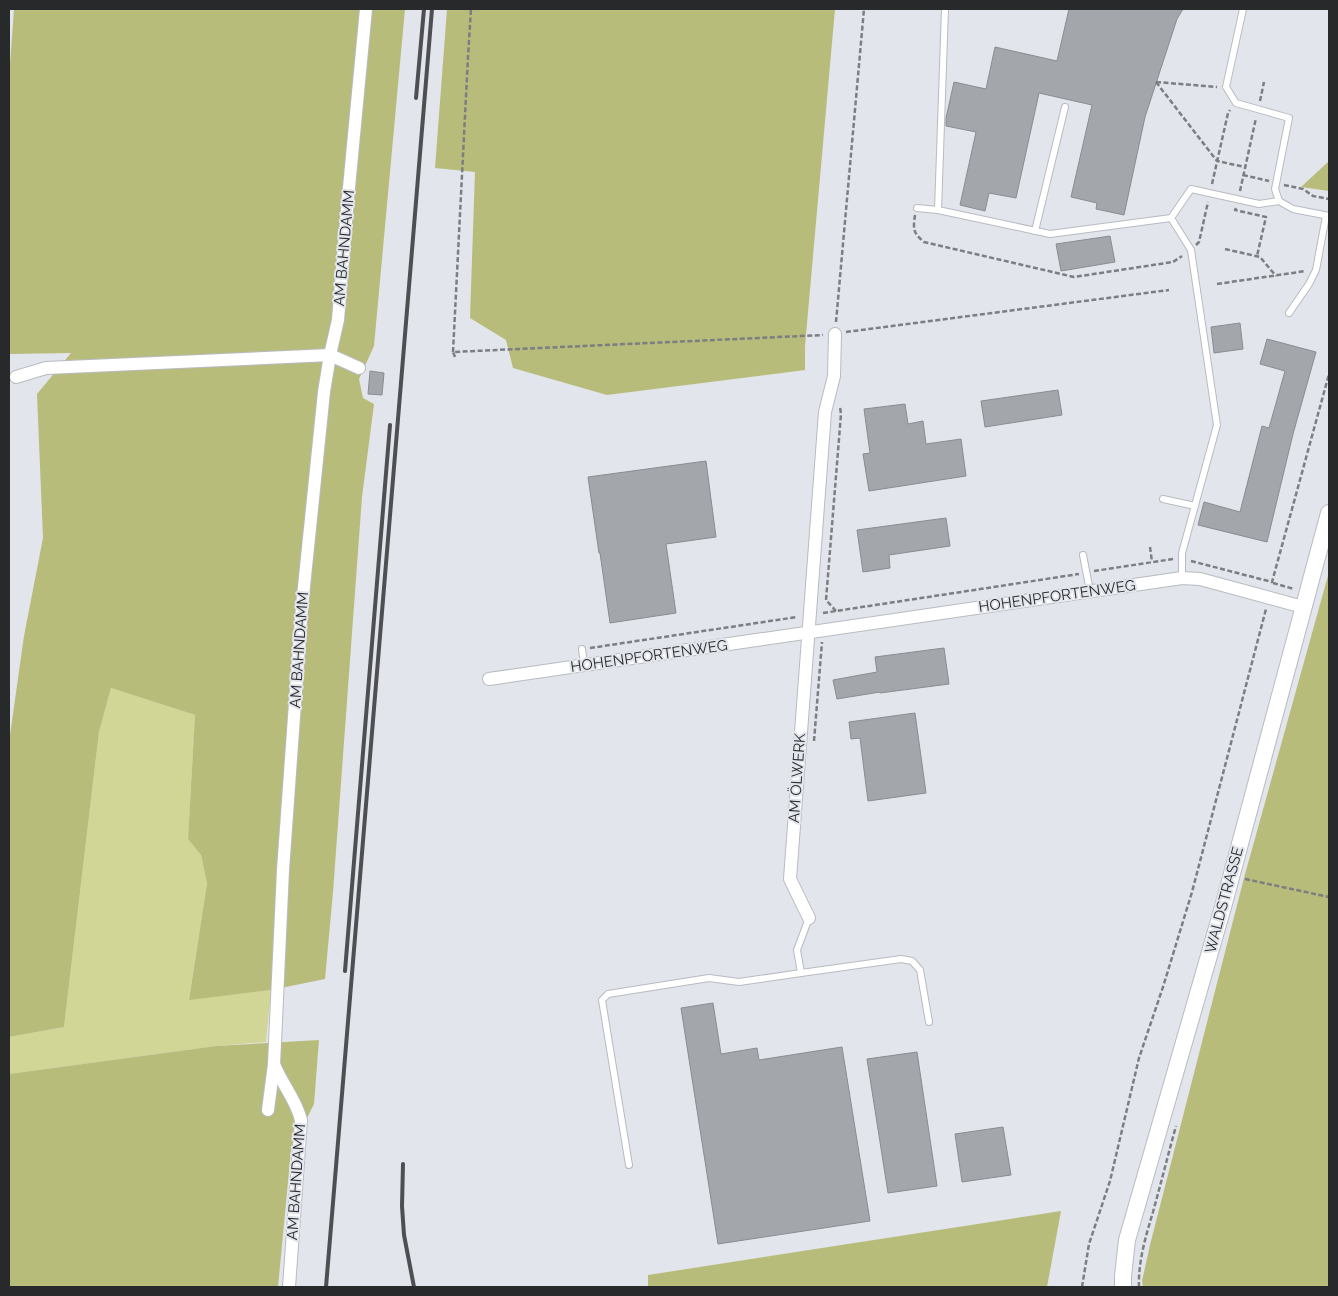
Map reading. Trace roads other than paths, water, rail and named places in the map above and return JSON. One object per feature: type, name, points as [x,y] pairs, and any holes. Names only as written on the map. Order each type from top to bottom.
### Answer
[{"type":"street","name":"AM BAHNDAMM","points":[[289,1287],[301,1120],[298,1110],[277,1073],[274,1064],[282,879],[302,606],[324,392],[338,320],[366,9]]},
{"type":"street","points":[[808,632],[826,412],[834,376],[835,334]]},
{"type":"street","points":[[16,377],[46,368],[330,355],[360,368]]},
{"type":"street","name":"WALDSTRASSE","points":[[1124,1287],[1123,1276],[1127,1240],[1223,907],[1329,513]]},
{"type":"street","name":"HOHENPFORTENWEG","points":[[489,680],[1182,578],[1200,579],[1269,597],[1305,600]]},
{"type":"street","name":"AM ÖLWERK","points":[[808,632],[790,879],[809,918]]},
{"type":"street","points":[[268,1110],[274,1064]]},
{"type":"lane","points":[[938,210],[945,9]]},
{"type":"lane","points":[[1243,9],[1226,87],[1236,103],[1289,118],[1275,189],[1279,201]]},
{"type":"lane","points":[[1036,231],[1065,107]]},
{"type":"lane","points":[[916,208],[938,210],[1050,234],[1171,218],[1190,189],[1259,204],[1279,201],[1293,209],[1327,216],[1316,270],[1309,284],[1289,313]]},
{"type":"lane","points":[[1171,218],[1191,250],[1217,425],[1181,558],[1182,578]]},
{"type":"lane","points":[[1163,499],[1195,506]]},
{"type":"lane","points":[[1083,555],[1090,591]]},
{"type":"lane","points":[[582,649],[584,666]]},
{"type":"lane","points":[[801,973],[797,950],[809,918]]},
{"type":"lane","points":[[629,1165],[602,1000],[608,994],[709,978],[739,982],[901,959],[912,961],[920,970],[929,1022]]},
{"type":"railway","points":[[416,98],[424,9]]},
{"type":"railway","points":[[326,1287],[432,9]]},
{"type":"railway","points":[[345,971],[390,425]]},
{"type":"railway","points":[[403,1164],[402,1206],[404,1235],[414,1287]]}]
